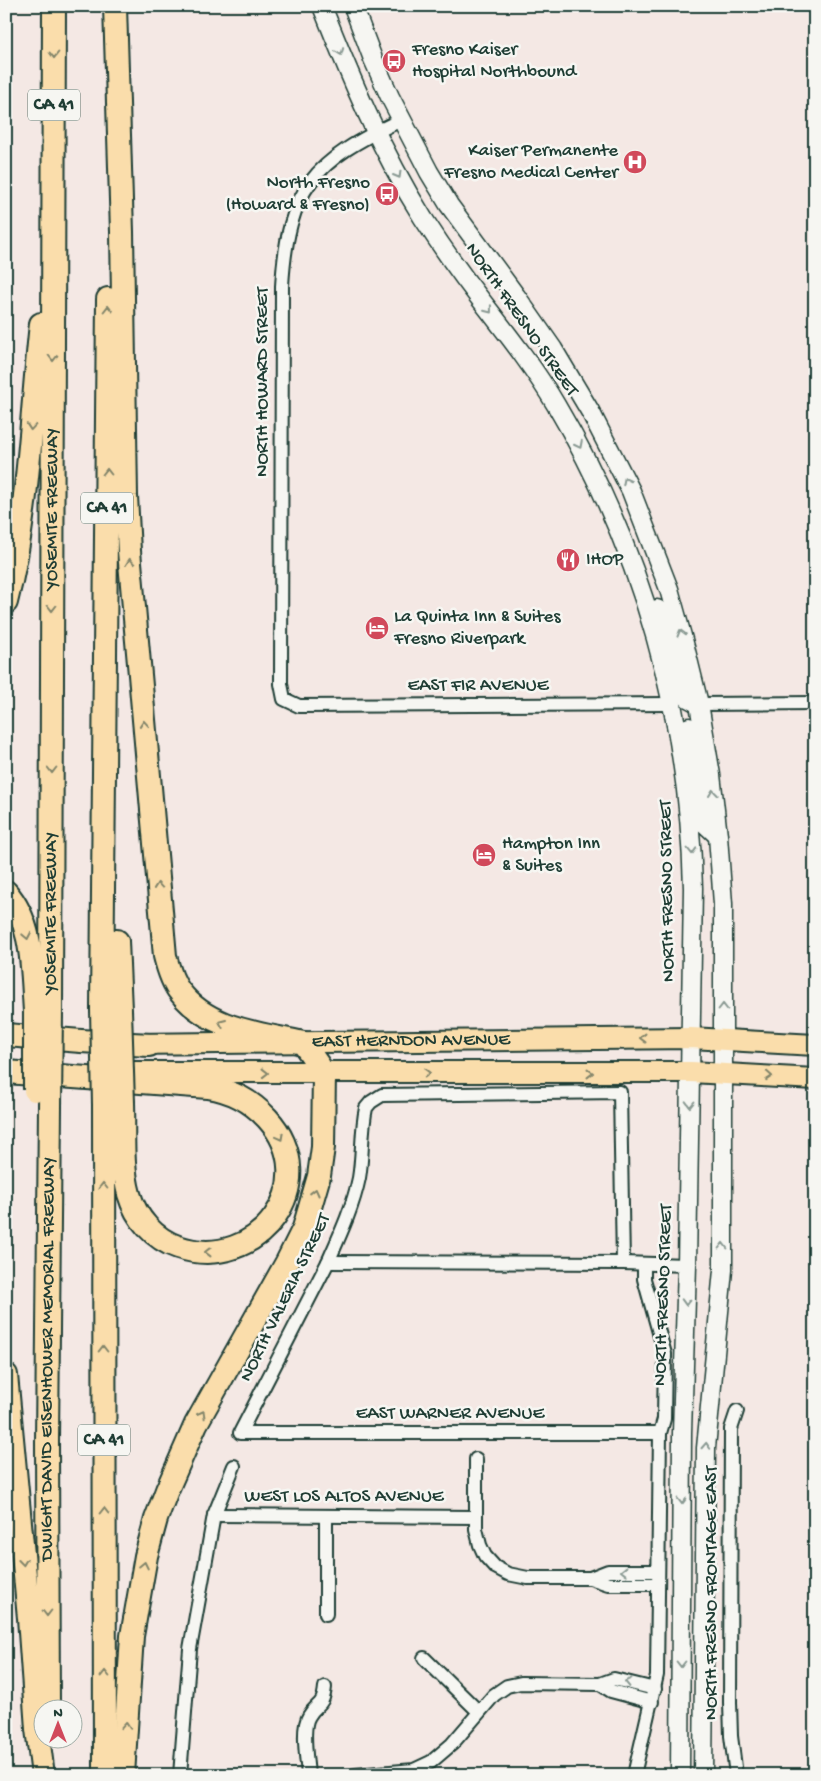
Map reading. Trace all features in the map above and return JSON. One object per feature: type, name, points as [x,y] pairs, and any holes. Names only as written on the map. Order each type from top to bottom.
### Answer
[{"type":"highway","name":"YOSEMITE FREEWAY","points":[[43,1011],[54,204],[54,6]]},
{"type":"highway","name":"CA 41","points":[[105,1775],[113,1104],[106,620],[110,6]]},
{"type":"highway","points":[[115,6],[122,232],[127,514],[163,945],[168,965],[179,992],[198,1010],[210,1018],[230,1026],[303,1043],[324,1073],[323,1147],[319,1176],[304,1228],[288,1262],[196,1424],[166,1490],[156,1519],[140,1583],[132,1636],[123,1775]]},
{"type":"highway","points":[[6,602],[16,559],[23,510],[54,204]]},
{"type":"highway","points":[[6,892],[21,913],[26,930],[32,970],[43,1011]]},
{"type":"highway","name":"DWIGHT DAVID EISENHOWER MEMORIAL FREEWAY","points":[[43,1011],[48,1698]]},
{"type":"highway","points":[[6,1035],[148,1044]]},
{"type":"highway","points":[[6,1072],[208,1087],[245,1099],[270,1122],[285,1147],[288,1167],[287,1188],[281,1208],[275,1217],[253,1238],[225,1251],[208,1252],[186,1249],[167,1243],[151,1231],[138,1214],[129,1194],[113,1104]]},
{"type":"highway","points":[[6,1374],[29,1618],[37,1729],[43,1775]]},
{"type":"highway","points":[[48,1748],[48,1775]]},
{"type":"main road","name":"NORTH FRESNO STREET","points":[[322,6],[375,132],[424,218],[466,280],[536,372],[577,441],[623,539],[646,602],[662,656],[673,704],[687,789],[692,850],[692,1038],[682,1433],[680,1775]]},
{"type":"main road","name":"NORTH FRESNO STREET","points":[[353,6],[373,59],[401,120],[429,172],[448,204],[516,296],[556,355],[590,411],[631,490],[669,589],[699,704],[711,774],[723,904],[722,1270],[706,1448],[704,1775]]},
{"type":"main road","points":[[646,602],[661,612],[683,690],[688,698],[699,704]]},
{"type":"main road","points":[[673,704],[683,709],[687,717],[696,762],[704,823],[718,836]]},
{"type":"main road","name":"EAST HERNDON AVENUE","points":[[6,1044],[303,1043],[692,1038],[815,1044]]},
{"type":"main road","name":"EAST HERNDON AVENUE","points":[[6,1072],[691,1072],[815,1079]]},
{"type":"street","name":"NORTH HOWARD STREET","points":[[284,699],[281,684],[282,296],[286,250],[292,220],[304,190],[325,164],[375,132],[401,120]]},
{"type":"street","name":"EAST FIR AVENUE","points":[[284,699],[299,706],[673,704]]},
{"type":"street","points":[[699,704],[815,703]]},
{"type":"street","name":"NORTH VALERIA STREET","points":[[240,1433],[328,1262],[353,1201],[359,1177],[366,1108],[382,1095],[620,1092],[623,1263]]},
{"type":"street","points":[[328,1262],[623,1263],[687,1266]]},
{"type":"street","points":[[634,1775],[657,1675],[660,1433],[664,1419],[665,1354],[644,1279],[644,1264]]},
{"type":"street","name":"NORTH FRESNO FRONTAGE EAST","points":[[736,1775],[731,1736],[730,1692],[731,1429],[737,1411]]},
{"type":"street","name":"EAST WARNER AVENUE","points":[[240,1433],[660,1433]]},
{"type":"street","points":[[476,1460],[475,1517],[480,1545],[485,1556],[495,1568],[508,1574],[528,1578],[590,1578],[608,1584],[658,1584]]},
{"type":"street","points":[[180,1775],[190,1649],[214,1515],[234,1466]]},
{"type":"street","name":"WEST LOS ALTOS AVENUE","points":[[214,1515],[475,1517]]},
{"type":"street","points":[[326,1517],[326,1614]]},
{"type":"street","points":[[590,1578],[608,1571],[658,1571]]},
{"type":"street","points":[[424,1658],[479,1712]]},
{"type":"street","points":[[355,1775],[414,1770],[431,1762],[452,1744],[494,1695],[507,1686],[521,1683],[600,1684],[614,1679],[655,1689]]},
{"type":"street","points":[[600,1684],[612,1691],[652,1702]]},
{"type":"street","points":[[308,1775],[305,1726],[308,1716],[324,1699],[325,1687]]},
{"type":"place","name":"Fresno Kaiser Hospital Northbound","points":[[394,61]]},
{"type":"place","name":"Kaiser Permanente Fresno Medical Center","points":[[635,162]]},
{"type":"place","name":"North Fresno (Howard & Fresno)","points":[[387,194]]},
{"type":"place","name":"IHOP","points":[[568,560]]},
{"type":"place","name":"La Quinta Inn & Suites Fresno Riverpark","points":[[377,628]]},
{"type":"place","name":"Hampton Inn & Suites","points":[[484,855]]}]
